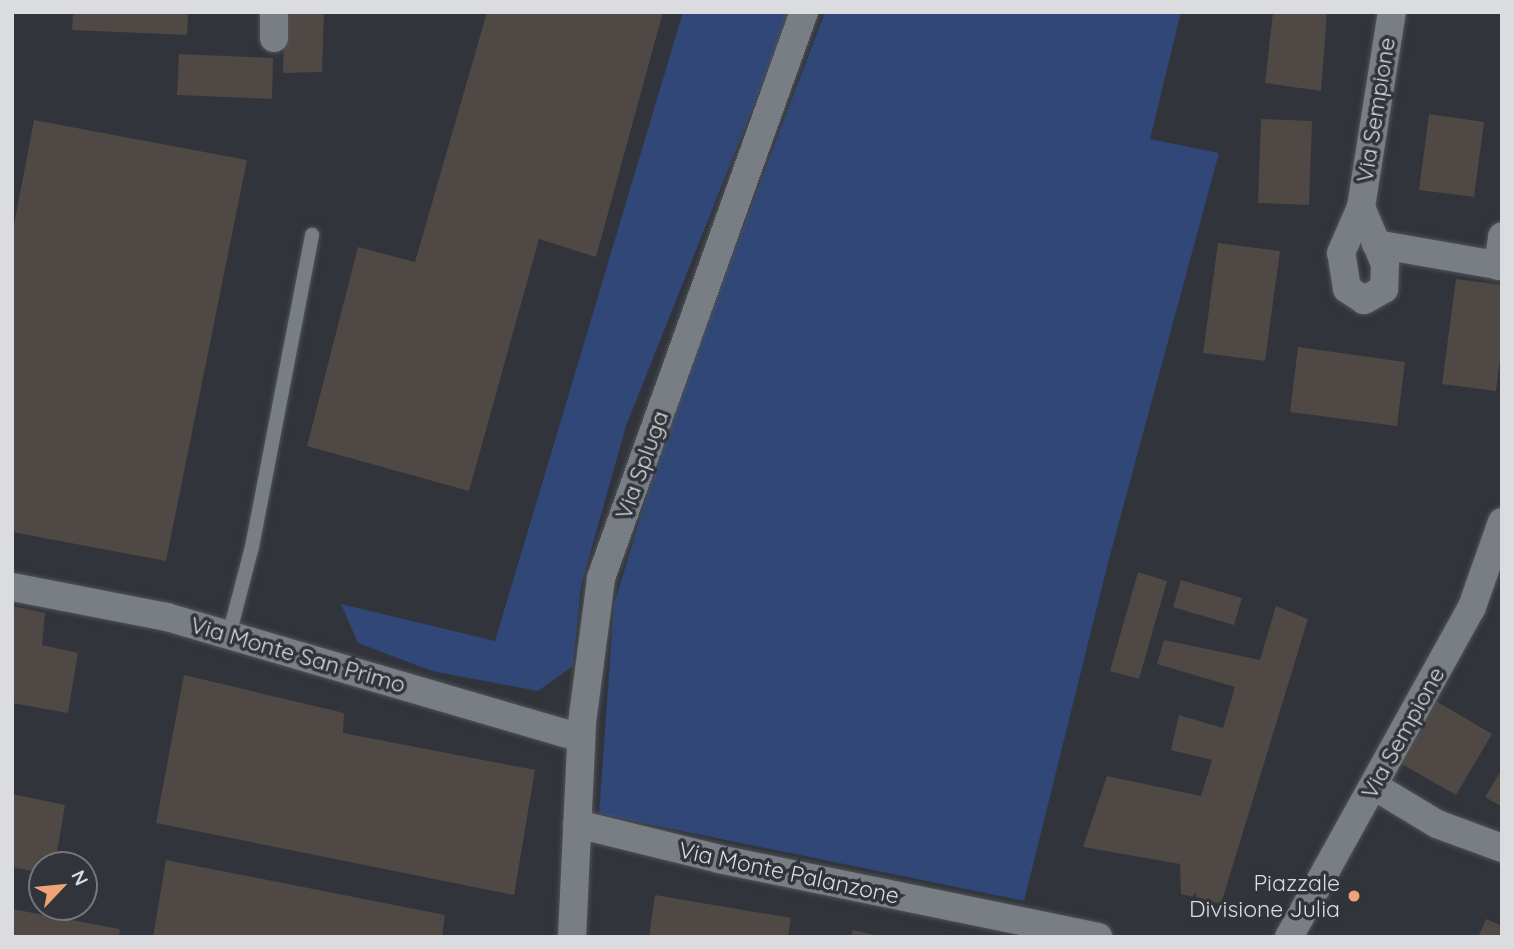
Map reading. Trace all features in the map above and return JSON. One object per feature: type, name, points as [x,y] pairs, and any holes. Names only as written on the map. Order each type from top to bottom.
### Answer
[{"type":"street","name":"Via Spluga","points":[[572,937],[581,738],[601,578],[804,12]]},
{"type":"street","name":"Via Sempione","points":[[1361,207],[1385,264],[1384,289],[1364,300],[1347,289],[1341,253],[1361,207],[1392,12]]},
{"type":"street","points":[[1376,244],[1500,266],[1502,236]]},
{"type":"street","name":"Via Sempione","points":[[1289,937],[1472,607],[1502,522]]},
{"type":"street","name":"Via Monte San Primo","points":[[12,587],[167,617],[581,738]]},
{"type":"street","points":[[1374,786],[1437,824],[1502,848]]},
{"type":"street","name":"Via Monte Palanzone","points":[[577,824],[1001,928],[1098,937]]},
{"type":"lane","points":[[229,635],[253,547],[312,235]]},
{"type":"shaded area","points":[[683,12],[791,12],[626,426],[581,586],[573,666],[538,691],[432,671],[358,643],[341,604],[495,641]]},
{"type":"shaded area","points":[[825,12],[1181,12],[1150,139],[1219,153],[1109,559],[1024,901],[599,814],[614,604],[671,417]]},
{"type":"building","points":[[73,12],[188,12],[187,35],[72,30]]},
{"type":"building","points":[[285,12],[324,12],[322,72],[283,73]]},
{"type":"building","points":[[487,12],[663,12],[596,257],[539,239],[469,491],[307,446],[358,247],[415,262]]},
{"type":"building","points":[[1273,12],[1327,12],[1321,91],[1265,83]]},
{"type":"building","points":[[179,54],[273,58],[272,99],[177,95]]},
{"type":"building","points":[[1429,114],[1484,122],[1474,197],[1419,190]]},
{"type":"building","points":[[1261,119],[1312,121],[1309,205],[1258,203]]},
{"type":"building","points":[[34,120],[247,160],[166,561],[12,532],[12,235]]},
{"type":"building","points":[[1218,243],[1280,251],[1265,361],[1203,353]]},
{"type":"building","points":[[1456,279],[1502,285],[1502,344],[1496,391],[1442,384]]},
{"type":"building","points":[[1298,347],[1405,362],[1397,426],[1290,412]]},
{"type":"building","points":[[1138,572],[1167,581],[1139,679],[1110,671]]},
{"type":"building","points":[[1181,580],[1242,598],[1234,625],[1173,607]]},
{"type":"building","points":[[12,606],[45,613],[42,645],[78,653],[68,713],[12,703]]},
{"type":"building","points":[[1276,606],[1308,619],[1221,904],[1181,894],[1180,864],[1083,847],[1107,776],[1201,796],[1212,760],[1171,750],[1179,715],[1223,728],[1235,687],[1157,664],[1164,640],[1260,660]]},
{"type":"building","points":[[184,675],[344,713],[343,733],[535,770],[514,895],[156,823]]},
{"type":"building","points":[[1436,701],[1492,734],[1456,795],[1400,763]]},
{"type":"building","points":[[1502,769],[1502,807],[1485,797]]},
{"type":"building","points":[[12,794],[65,805],[57,851],[28,851],[28,870],[12,867]]},
{"type":"building","points":[[166,860],[445,915],[442,937],[153,937]]},
{"type":"building","points":[[655,895],[791,918],[788,937],[649,937]]},
{"type":"building","points":[[12,909],[28,912],[28,921],[77,921],[120,929],[119,937],[12,937]]},
{"type":"building","points":[[1486,919],[1502,926],[1502,937],[1478,937]]},
{"type":"building","points":[[853,930],[879,936],[879,937],[851,937]]},
{"type":"place","name":"Piazzale Divisione Julia","points":[[1354,896]]}]
